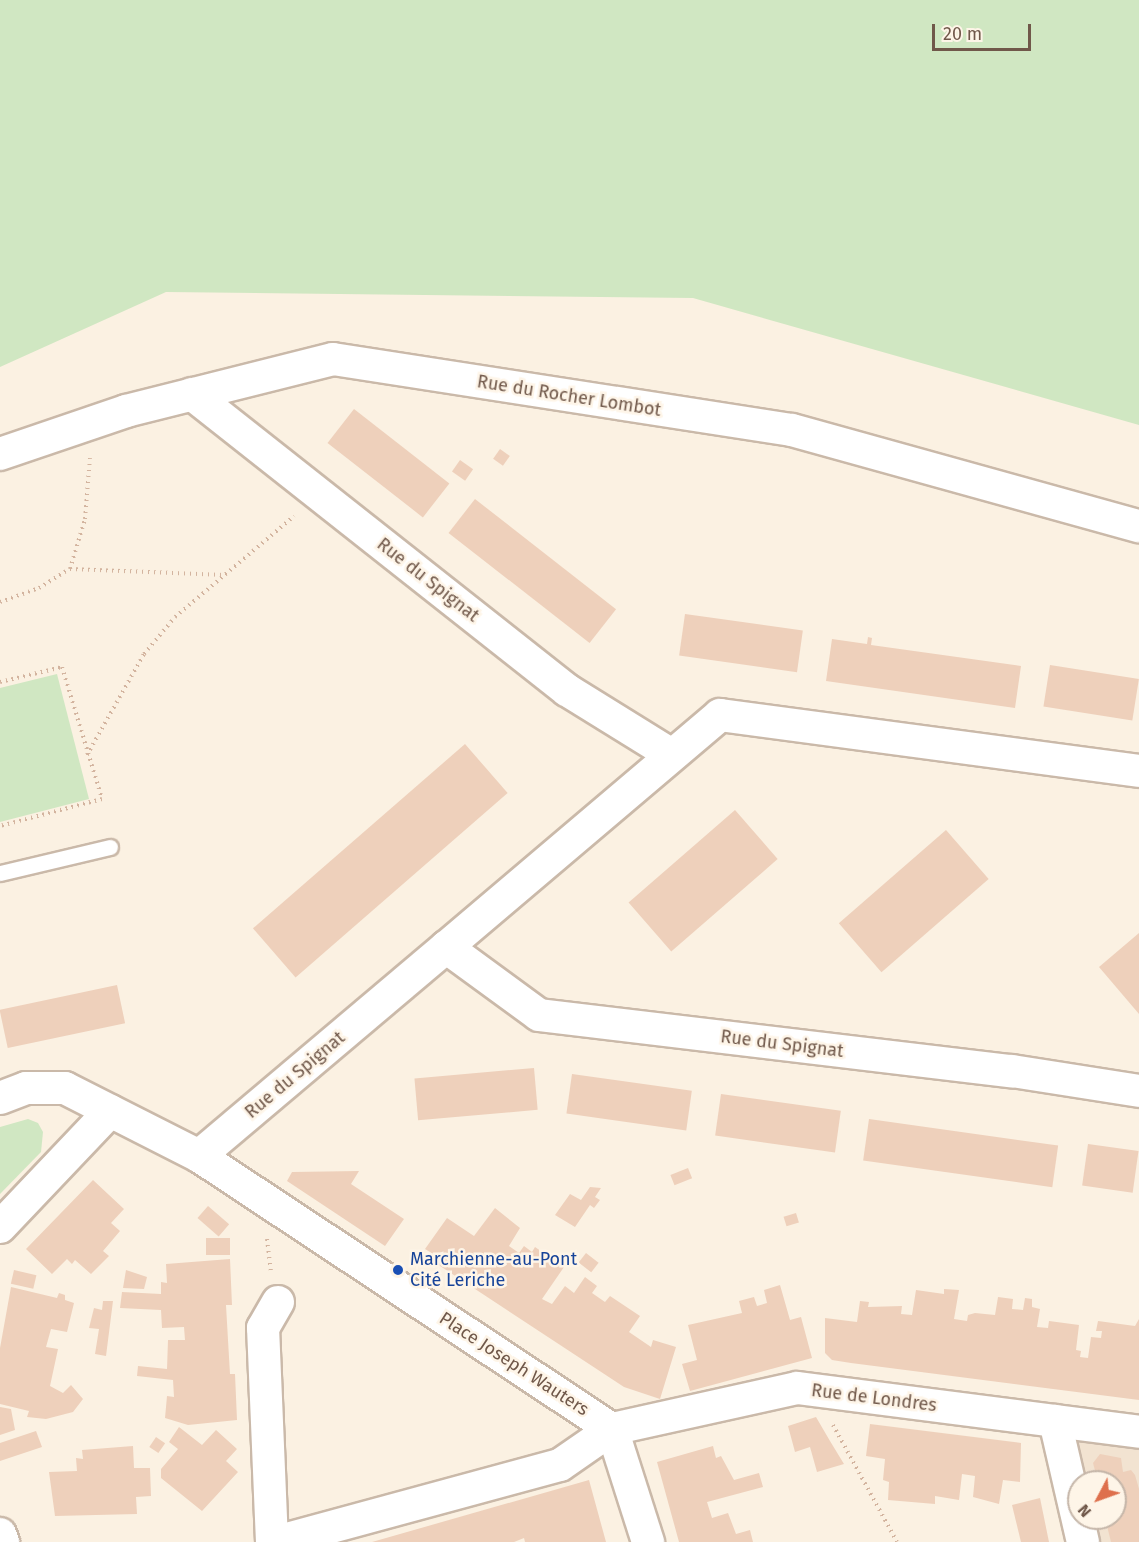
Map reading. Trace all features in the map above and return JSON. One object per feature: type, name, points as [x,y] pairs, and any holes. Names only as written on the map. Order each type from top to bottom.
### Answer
[{"type":"street","name":"Rue du Rocher Lombot","points":[[0,454],[86,425],[192,394],[333,359],[792,430],[1139,526]]},
{"type":"street","name":"Rue du Spignat","points":[[192,394],[567,690],[672,755]]},
{"type":"street","name":"Rue du Spignat","points":[[199,1156],[720,715],[1139,771]]},
{"type":"street","name":"Rue du Spignat","points":[[446,947],[539,1015],[1012,1071],[1139,1090]]},
{"type":"street","name":"Place Joseph Wauters","points":[[0,1098],[27,1088],[65,1088],[199,1156],[612,1429],[560,1465],[274,1542],[263,1328],[278,1302]]},
{"type":"street","points":[[0,1227],[110,1111]]},
{"type":"street","name":"Rue de Londres","points":[[612,1429],[797,1388],[1139,1432]]},
{"type":"street","points":[[1055,1421],[1083,1542]]},
{"type":"street","points":[[612,1429],[648,1542]]},
{"type":"street","points":[[0,1534],[3,1542]]},
{"type":"lane","points":[[0,873],[110,847]]},
{"type":"path","points":[[70,569],[87,498],[90,465],[86,425]]},
{"type":"path","points":[[87,754],[144,654],[175,617],[297,512],[315,491]]},
{"type":"path","points":[[0,602],[39,588],[70,569],[225,574]]},
{"type":"path","points":[[0,682],[62,667],[102,799],[0,826]]},
{"type":"path","points":[[814,1390],[897,1542]]},
{"type":"shaded area","points":[[1055,1421],[1139,1432],[1139,1542],[1083,1542],[1080,1530],[1127,1530],[1127,1470],[1067,1470],[1067,1473]]},
{"type":"green space","points":[[0,0],[1139,0],[1139,425],[693,298],[166,292],[0,367]]},
{"type":"green space","points":[[57,674],[89,799],[0,822],[0,688]]},
{"type":"green space","points":[[28,1119],[38,1123],[43,1132],[41,1152],[0,1194],[0,1127]]},
{"type":"building","points":[[354,409],[449,483],[423,517],[328,443]]},
{"type":"building","points":[[500,449],[510,456],[503,466],[493,459]]},
{"type":"building","points":[[460,460],[473,469],[465,481],[452,471]]},
{"type":"building","points":[[475,499],[616,609],[590,643],[449,533]]},
{"type":"building","points":[[685,614],[803,631],[797,672],[679,656]]},
{"type":"building","points":[[868,637],[872,638],[871,645],[1021,666],[1015,708],[826,681],[832,639],[867,644]]},
{"type":"building","points":[[1050,665],[1139,679],[1132,721],[1043,706]]},
{"type":"building","points":[[465,744],[508,793],[296,977],[253,928]]},
{"type":"building","points":[[735,810],[778,859],[671,952],[629,903]]},
{"type":"building","points":[[946,830],[989,879],[881,972],[839,923]]},
{"type":"building","points":[[1139,933],[1139,1014],[1099,967]]},
{"type":"building","points":[[117,985],[125,1023],[8,1048],[0,1010]]},
{"type":"building","points":[[534,1068],[538,1110],[418,1120],[414,1078]]},
{"type":"building","points":[[572,1074],[692,1091],[686,1130],[566,1114]]},
{"type":"building","points":[[721,1094],[841,1111],[835,1152],[715,1136]]},
{"type":"building","points":[[869,1119],[1058,1146],[1052,1187],[863,1161]]},
{"type":"building","points":[[1088,1144],[1139,1151],[1133,1193],[1082,1186]]},
{"type":"building","points":[[688,1168],[692,1178],[675,1185],[670,1175]]},
{"type":"building","points":[[359,1171],[351,1184],[404,1219],[385,1246],[287,1181],[292,1172]]},
{"type":"building","points":[[93,1180],[124,1209],[111,1223],[120,1231],[103,1251],[109,1256],[91,1274],[75,1260],[72,1264],[67,1259],[52,1274],[26,1249]]},
{"type":"building","points":[[590,1187],[601,1188],[595,1197],[600,1200],[594,1208],[590,1205],[575,1227],[555,1215],[570,1194],[581,1200]]},
{"type":"building","points":[[208,1206],[229,1224],[219,1236],[198,1218]]},
{"type":"building","points":[[495,1208],[520,1228],[509,1246],[519,1253],[524,1246],[532,1252],[535,1247],[564,1267],[542,1299],[552,1304],[565,1286],[574,1293],[585,1277],[597,1286],[592,1293],[605,1302],[610,1296],[640,1316],[629,1332],[651,1347],[653,1340],[676,1347],[660,1399],[624,1387],[431,1260],[435,1255],[425,1249],[447,1218],[474,1236]]},
{"type":"building","points":[[796,1213],[799,1223],[786,1226],[784,1217]]},
{"type":"building","points":[[206,1238],[230,1238],[230,1255],[206,1255]]},
{"type":"building","points":[[586,1253],[599,1263],[591,1272],[579,1262]]},
{"type":"building","points":[[230,1259],[232,1305],[226,1305],[230,1374],[235,1374],[237,1420],[188,1425],[165,1418],[167,1396],[174,1397],[173,1380],[137,1376],[138,1366],[167,1369],[168,1340],[185,1340],[184,1327],[162,1328],[161,1310],[120,1308],[122,1292],[161,1294],[161,1282],[167,1283],[166,1264]]},
{"type":"building","points":[[14,1270],[36,1275],[33,1289],[11,1284]]},
{"type":"building","points":[[126,1270],[147,1277],[144,1289],[123,1288]]},
{"type":"building","points":[[780,1285],[790,1320],[801,1317],[812,1358],[690,1391],[682,1364],[697,1360],[688,1325],[742,1313],[739,1301],[754,1297],[757,1306],[767,1303],[764,1290]]},
{"type":"building","points":[[11,1287],[57,1298],[59,1293],[65,1295],[65,1300],[74,1303],[67,1332],[51,1329],[46,1347],[58,1349],[50,1386],[63,1393],[71,1385],[83,1399],[73,1412],[46,1419],[27,1417],[29,1411],[0,1404],[0,1348]]},
{"type":"building","points":[[944,1289],[959,1290],[954,1319],[967,1321],[968,1315],[975,1313],[995,1315],[998,1297],[1013,1299],[1012,1309],[1023,1310],[1025,1298],[1032,1299],[1032,1307],[1040,1309],[1037,1327],[1048,1328],[1049,1321],[1079,1325],[1076,1350],[1081,1351],[1080,1357],[1088,1358],[1091,1337],[1101,1338],[1102,1331],[1096,1331],[1098,1321],[1135,1326],[1139,1319],[1139,1400],[851,1363],[832,1360],[825,1353],[825,1318],[857,1322],[860,1301],[869,1302],[868,1307],[902,1306],[901,1314],[912,1315],[916,1290],[944,1294]]},
{"type":"building","points":[[103,1301],[113,1301],[106,1356],[95,1354],[99,1329],[89,1328],[94,1308],[102,1310]]},
{"type":"building","points":[[0,1407],[11,1409],[15,1430],[0,1435]]},
{"type":"building","points":[[816,1417],[844,1464],[817,1472],[810,1447],[795,1452],[788,1426]]},
{"type":"building","points":[[870,1424],[1021,1443],[1020,1482],[1003,1480],[999,1504],[973,1497],[975,1476],[962,1474],[959,1500],[935,1496],[935,1504],[888,1500],[889,1482],[883,1480],[885,1459],[866,1456]]},
{"type":"building","points":[[179,1427],[202,1445],[216,1430],[237,1449],[226,1461],[238,1472],[202,1511],[161,1478],[161,1469],[178,1449],[169,1442]]},
{"type":"building","points":[[36,1431],[42,1447],[0,1461],[0,1443]]},
{"type":"building","points":[[156,1437],[165,1443],[158,1453],[149,1447]]},
{"type":"building","points":[[133,1446],[134,1468],[150,1468],[151,1496],[136,1497],[137,1514],[55,1516],[49,1472],[77,1471],[76,1458],[83,1459],[82,1450]]},
{"type":"building","points":[[713,1446],[716,1458],[721,1456],[734,1480],[759,1473],[763,1487],[707,1502],[712,1518],[728,1513],[736,1534],[750,1530],[753,1542],[679,1542],[657,1462]]},
{"type":"building","points":[[1100,1454],[1121,1458],[1123,1470],[1095,1470],[1093,1463]]},
{"type":"building","points":[[1131,1470],[1139,1489],[1139,1542],[1111,1542],[1108,1530],[1127,1530],[1127,1471]]},
{"type":"building","points":[[589,1480],[606,1542],[525,1542],[524,1538],[514,1542],[372,1542]]},
{"type":"building","points":[[1040,1498],[1049,1542],[1021,1542],[1012,1505]]},
{"type":"place","name":"Marchienne-au-Pont Cité Leriche","points":[[398,1270]]}]
